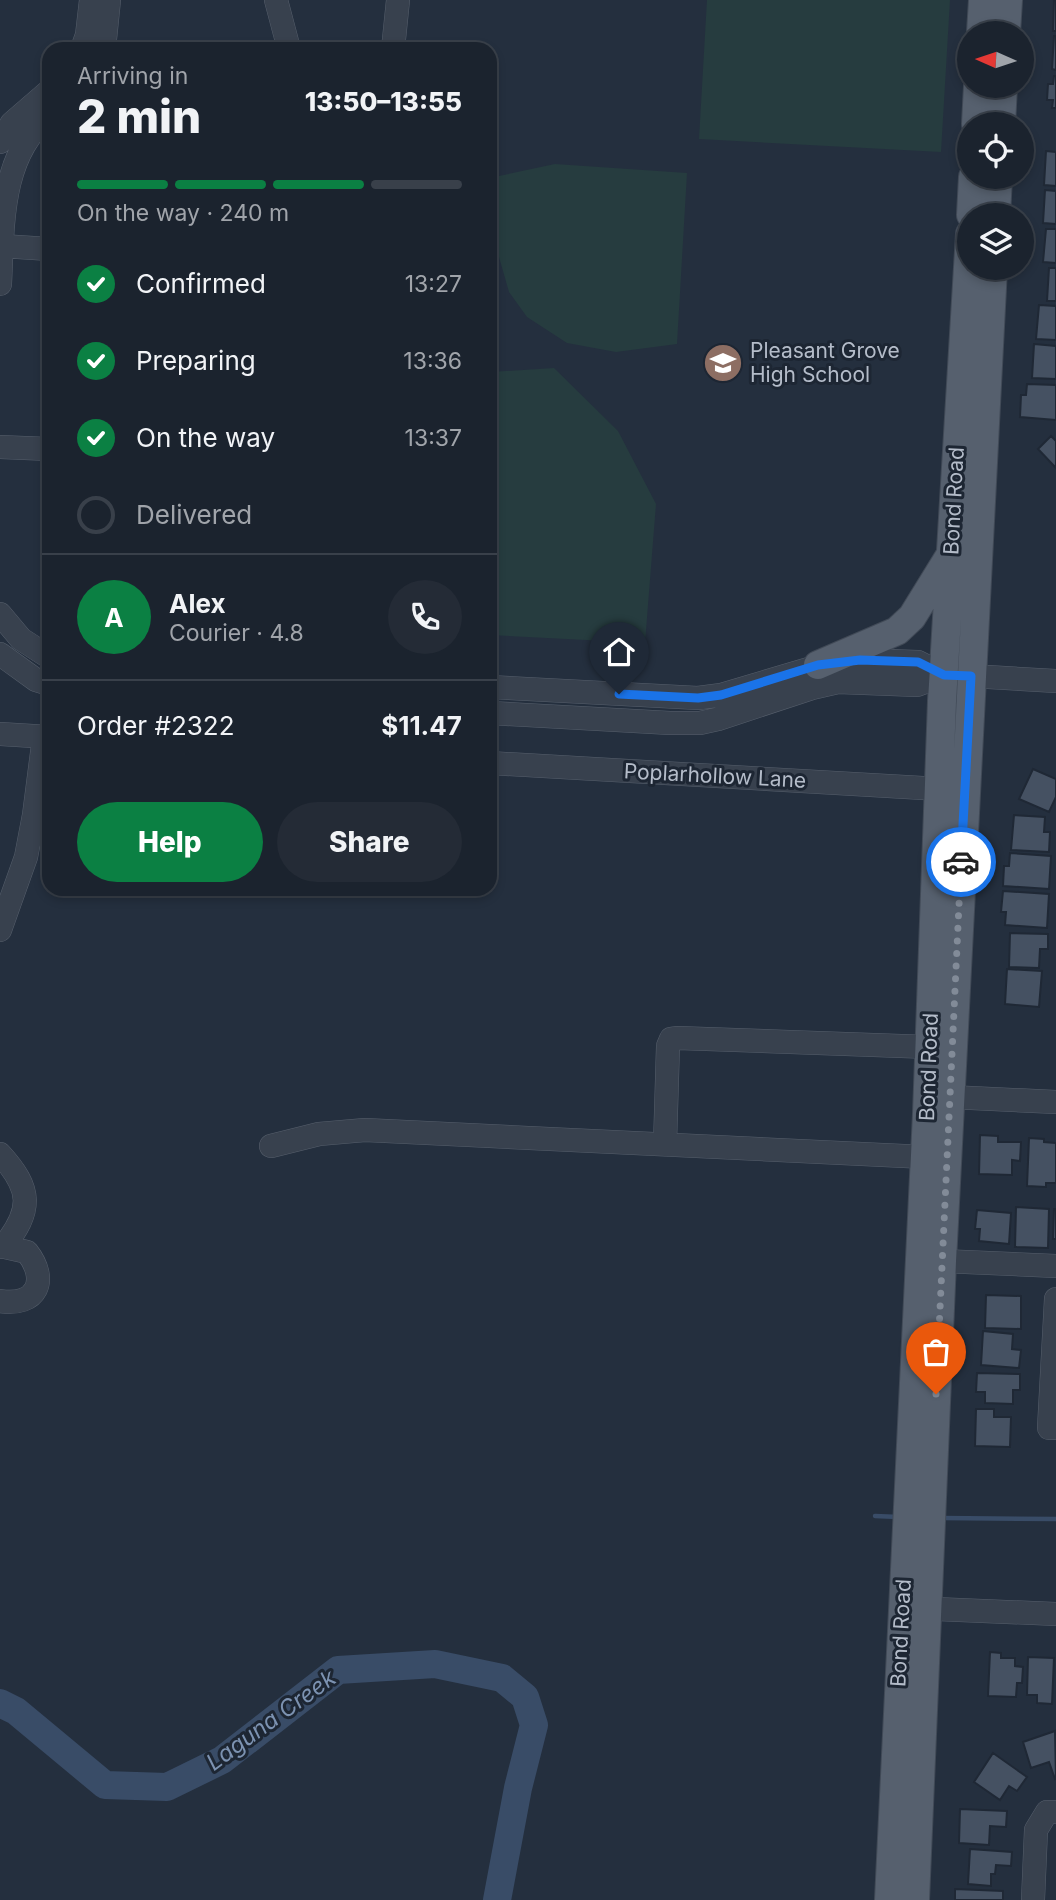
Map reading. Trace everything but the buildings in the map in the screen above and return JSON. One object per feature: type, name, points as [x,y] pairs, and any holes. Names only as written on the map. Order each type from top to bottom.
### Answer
[{"type":"main road","points":[[982,21],[983,0]]},
{"type":"main road","points":[[1007,21],[1008,0]]},
{"type":"main road","name":"Bond Road","points":[[919,1486],[942,1261],[950,1097],[957,676],[952,552],[967,280]]},
{"type":"main road","name":"Bond Road","points":[[915,1900],[914,1608],[925,1157],[940,789],[957,676],[992,280]]},
{"type":"main road","points":[[818,665],[903,626],[930,590],[952,552]]},
{"type":"main road","points":[[927,1114],[935,1132],[931,1245],[933,1252],[942,1261]]},
{"type":"main road","name":"Bond Road","points":[[888,1900],[894,1796],[914,1608]]},
{"type":"main road","points":[[894,1796],[903,1835],[900,1900]]},
{"type":"street","points":[[84,42],[91,0]]},
{"type":"street","points":[[105,42],[109,0]]},
{"type":"street","points":[[276,0],[287,42]]},
{"type":"street","points":[[394,42],[398,0]]},
{"type":"street","points":[[0,142],[12,123],[42,97]]},
{"type":"street","points":[[0,284],[3,211],[9,172],[20,146],[34,127],[42,121]]},
{"type":"street","points":[[2,246],[42,249]]},
{"type":"street","points":[[0,447],[42,449]]},
{"type":"street","points":[[0,614],[21,639],[42,652]]},
{"type":"street","points":[[903,626],[903,662]]},
{"type":"street","points":[[0,654],[42,682]]},
{"type":"street","points":[[497,687],[698,698],[721,695],[818,665],[860,660],[918,662],[957,676]]},
{"type":"street","points":[[497,713],[700,723],[838,682],[917,685],[957,676],[1056,681]]},
{"type":"street","points":[[0,734],[42,737]]},
{"type":"street","points":[[0,930],[26,857],[42,763]]},
{"type":"street","name":"Poplarhollow Lane","points":[[497,763],[940,789]]},
{"type":"street","points":[[665,1144],[668,1046],[671,1040],[678,1038],[929,1047]]},
{"type":"street","points":[[950,1097],[1056,1102]]},
{"type":"street","points":[[271,1146],[318,1134],[365,1130],[925,1157]]},
{"type":"street","points":[[0,1154],[16,1173],[26,1203],[21,1223],[1,1247],[27,1252],[37,1264],[40,1279],[32,1296],[16,1304],[0,1301]]},
{"type":"street","points":[[942,1261],[1056,1266]]},
{"type":"street","points":[[1056,1299],[1049,1428],[1056,1428]]},
{"type":"street","points":[[914,1608],[1056,1614]]},
{"type":"street","points":[[1033,1900],[1036,1830],[1047,1812],[1056,1812]]},
{"type":"green space","points":[[707,0],[950,0],[941,152],[699,139]]},
{"type":"green space","points":[[555,164],[687,173],[677,344],[616,352],[567,343],[527,317],[509,292],[497,250],[499,176]]},
{"type":"green space","points":[[554,368],[618,431],[656,504],[645,643],[497,635],[497,372]]},
{"type":"waterway","points":[[875,1516],[899,1517]]},
{"type":"waterway","points":[[942,1518],[1056,1519]]},
{"type":"waterway","name":"Laguna Creek","points":[[0,1703],[16,1711],[105,1785],[167,1787],[222,1760],[338,1670],[435,1664],[502,1678],[525,1697],[534,1725],[518,1788],[497,1900]]},
{"type":"way so far","points":[[936,1394],[961,862]]},
{"type":"place","name":"Pleasant Grove High School","points":[[723,363]]},
{"type":"route","points":[[619,694],[698,698],[721,695],[818,665],[860,660],[918,662],[944,675],[971,676],[961,862]]}]
